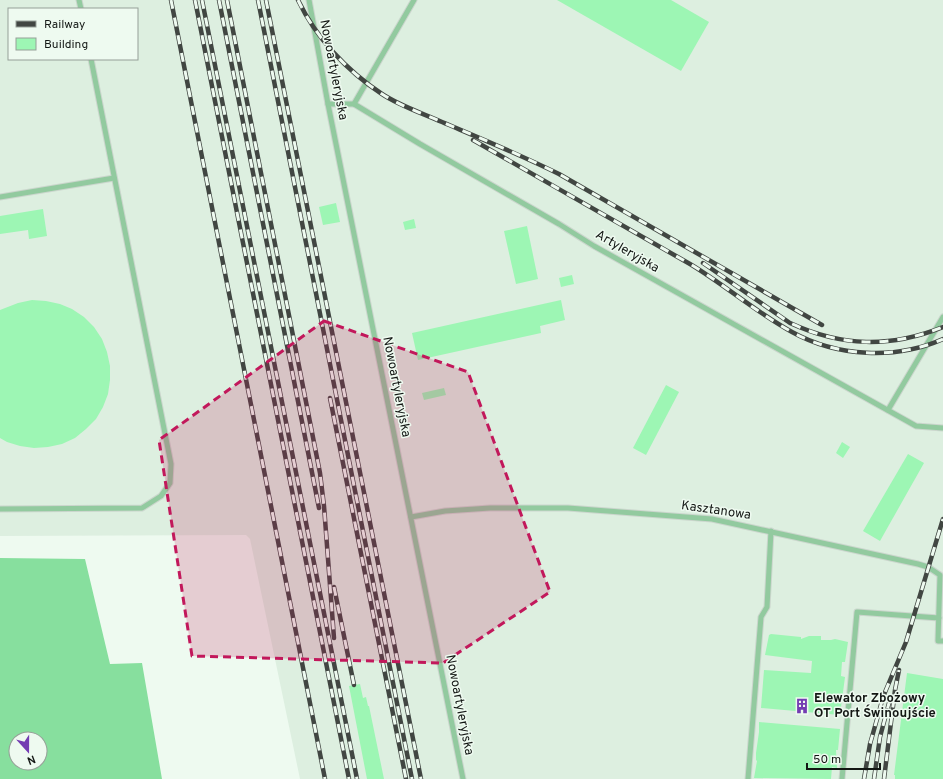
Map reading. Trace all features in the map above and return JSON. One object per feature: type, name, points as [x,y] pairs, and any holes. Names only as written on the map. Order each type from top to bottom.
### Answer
[{"type":"lane","name":"Nowoartyleryjska","points":[[309,0],[328,104],[412,517],[463,779]]},
{"type":"lane","points":[[328,104],[354,104],[414,0]]},
{"type":"lane","points":[[0,509],[142,508],[162,496],[170,483],[171,464],[91,60]]},
{"type":"lane","name":"Artyleryjska","points":[[354,104],[594,246],[916,426],[943,428]]},
{"type":"lane","points":[[0,197],[114,178]]},
{"type":"lane","points":[[888,410],[943,317]]},
{"type":"lane","name":"Kasztanowa","points":[[412,517],[445,511],[490,508],[568,508],[712,519],[918,564],[928,567],[942,575],[938,640],[943,641]]},
{"type":"lane","points":[[748,779],[761,617],[767,607],[771,531]]},
{"type":"lane","points":[[842,779],[857,612],[939,618]]},
{"type":"highlighted area","points":[[324,321],[468,372],[550,592],[443,663],[192,656],[159,440]]},
{"type":"shaded area","points":[[0,0],[943,0],[943,779],[300,779],[250,539],[246,535],[0,536]]},
{"type":"green space","points":[[0,558],[85,559],[110,664],[142,663],[162,779],[0,779]]},
{"type":"building","points":[[557,0],[671,0],[709,22],[681,71]]},
{"type":"building","points":[[336,203],[340,222],[323,225],[319,207]]},
{"type":"building","points":[[43,209],[47,236],[29,239],[28,230],[0,234],[0,216]]},
{"type":"building","points":[[414,219],[416,228],[405,230],[403,222]]},
{"type":"building","points":[[527,226],[538,279],[516,284],[504,231]]},
{"type":"building","points":[[572,275],[574,284],[561,287],[559,278]]},
{"type":"building","points":[[32,300],[60,304],[72,309],[84,317],[94,327],[102,339],[110,366],[108,394],[96,419],[75,438],[62,444],[34,448],[20,446],[0,438],[0,310],[18,303]]},
{"type":"building","points":[[561,300],[565,320],[540,326],[541,333],[418,360],[412,333]]},
{"type":"building","points":[[666,385],[679,392],[646,455],[633,448]]},
{"type":"building","points":[[444,388],[446,395],[424,400],[422,393]]},
{"type":"building","points":[[842,442],[850,447],[843,458],[836,453]]},
{"type":"building","points":[[908,454],[924,463],[880,541],[863,531]]},
{"type":"building","points":[[769,635],[801,637],[801,639],[809,636],[821,636],[821,640],[835,639],[848,642],[845,662],[842,662],[841,676],[845,677],[840,715],[761,708],[764,670],[811,673],[812,661],[765,655]]},
{"type":"building","points":[[907,673],[943,679],[943,779],[895,779],[894,775]]},
{"type":"building","points":[[360,684],[363,698],[366,697],[369,706],[384,779],[367,779],[349,686]]},
{"type":"building","points":[[759,722],[840,729],[838,750],[836,750],[837,768],[832,767],[831,779],[754,778],[757,761],[756,753]]},
{"type":"railway","points":[[171,0],[325,779]]},
{"type":"railway","points":[[195,0],[349,779]]},
{"type":"railway","points":[[202,0],[357,779]]},
{"type":"railway","points":[[219,0],[319,508]]},
{"type":"railway","points":[[227,0],[320,473],[334,638]]},
{"type":"railway","points":[[258,0],[412,779]]},
{"type":"railway","points":[[266,0],[421,779]]},
{"type":"railway","points":[[298,0],[305,14],[334,53],[357,75],[382,94],[404,106],[501,147],[559,174],[822,325]]},
{"type":"railway","points":[[473,140],[690,264],[779,324],[809,340],[828,347],[847,351],[886,353],[925,346],[943,339]]},
{"type":"railway","points":[[703,263],[790,323],[828,337],[866,342],[885,341],[904,339],[943,327]]},
{"type":"railway","points":[[330,398],[406,779]]},
{"type":"railway","points":[[864,779],[870,744],[883,697],[906,642],[943,519]]},
{"type":"railway","points":[[334,587],[354,685]]},
{"type":"railway","points":[[884,779],[895,690],[899,670]]},
{"type":"railway","points":[[874,779],[880,737],[889,703]]},
{"type":"place","name":"Elewator Zbożowy OT Port Świnoujście","points":[[802,706]]}]
